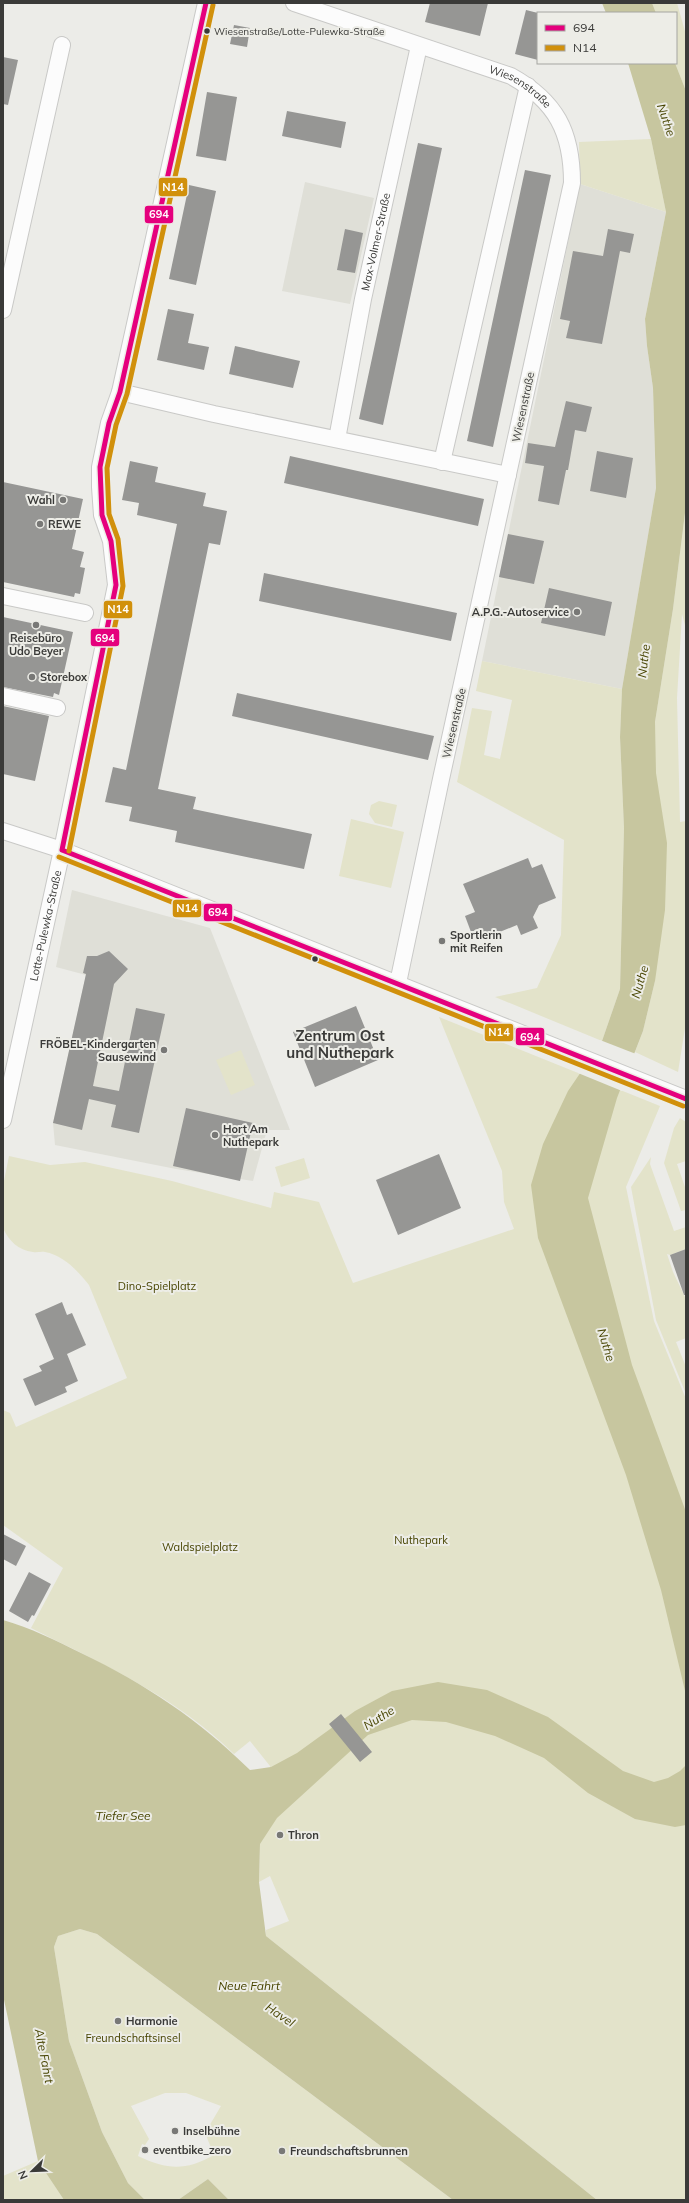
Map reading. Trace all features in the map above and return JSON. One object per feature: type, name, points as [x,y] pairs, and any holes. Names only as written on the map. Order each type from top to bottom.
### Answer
[{"type":"street","name":"Lotte-Pulewka-Straße","points":[[3,1120],[62,850],[116,585],[111,541],[102,515],[100,467],[108,423],[120,392],[206,3]]},
{"type":"street","name":"Wiesenstraße","points":[[294,3],[511,76],[528,86],[545,100],[557,116],[567,138],[572,160],[572,183],[442,771],[398,983]]},
{"type":"street","points":[[3,310],[62,45]]},
{"type":"street","name":"Max-Volmer-Straße","points":[[337,439],[363,300],[419,46]]},
{"type":"street","points":[[442,462],[528,86]]},
{"type":"street","points":[[120,392],[508,475]]},
{"type":"street","points":[[3,596],[85,613]]},
{"type":"street","points":[[3,696],[57,708]]},
{"type":"street","points":[[3,831],[62,850],[640,1079],[686,1099]]},
{"type":"shaded area","points":[[305,182],[374,198],[350,304],[282,291]]},
{"type":"shaded area","points":[[580,184],[666,212],[645,319],[653,388],[656,488],[622,689],[482,661]]},
{"type":"shaded area","name":"FRÖBEL-Kindergarten Sausewind","points":[[72,890],[210,928],[290,1130],[267,1130],[253,1181],[176,1169],[55,1145],[53,1123],[86,975],[56,967]]},
{"type":"green space","points":[[652,3],[677,3],[686,35],[686,91],[675,64],[677,64],[677,12],[656,12]]},
{"type":"green space","points":[[651,139],[666,212],[580,184],[579,142]]},
{"type":"green space","points":[[686,477],[686,629],[682,614],[677,698],[680,822],[686,821],[686,1022],[678,1072],[635,1052],[643,1031],[655,981],[655,722],[673,609],[685,513]]},
{"type":"green space","points":[[482,661],[622,689],[620,737],[624,828],[620,989],[602,1041],[495,997],[537,988],[561,935],[564,840],[457,782],[472,708],[492,711],[484,755],[500,759],[512,700],[476,691]]},
{"type":"green space","points":[[379,801],[397,805],[392,827],[375,823],[369,814],[371,805]]},
{"type":"green space","points":[[351,819],[404,832],[391,888],[339,876]]},
{"type":"green space","name":"Nuthepark","points":[[439,1017],[660,1106],[626,1187],[654,1321],[686,1399],[686,2200],[597,2200],[266,1936],[266,1930],[289,1921],[270,1876],[259,1882],[260,1844],[270,1766],[250,1741],[234,1754],[188,1715],[138,1683],[31,1628],[63,1568],[3,1525],[3,1410],[10,1413],[16,1427],[127,1378],[89,1285],[85,1280],[70,1264],[58,1256],[45,1252],[28,1251],[18,1247],[5,1233],[3,1228],[3,1186],[9,1156],[50,1165],[85,1162],[172,1181],[271,1208],[274,1192],[319,1202],[353,1283],[514,1229],[504,1202],[502,1171]]},
{"type":"green space","points":[[241,1050],[255,1085],[231,1095],[216,1060]]},
{"type":"green space","points":[[680,1118],[686,1122],[686,1161],[677,1164],[686,1190],[686,1210],[681,1211],[664,1163],[674,1128]]},
{"type":"green space","points":[[651,1157],[650,1164],[674,1231],[686,1227],[686,1249],[670,1255],[667,1254],[673,1272],[686,1299],[686,1338],[676,1342],[686,1367],[686,1394],[656,1320],[631,1187]]},
{"type":"green space","points":[[304,1158],[310,1178],[281,1187],[275,1167]]},
{"type":"green space","name":"Freundschaftsinsel","points":[[80,1929],[97,1934],[453,2200],[229,2200],[208,2179],[178,2200],[145,2200],[128,2183],[102,2132],[69,2041],[54,1947],[58,1936]],"holes":[[[165,2093],[186,2093],[221,2106],[205,2133],[214,2155],[194,2164],[176,2167],[158,2164],[138,2156],[142,2144],[145,2145],[149,2139],[131,2106]]]},
{"type":"green space","points":[[38,2161],[64,2200],[3,2200],[3,2176]]},
{"type":"water","points":[[602,3],[652,3],[656,12],[606,12]]},
{"type":"water","name":"Nuthe","points":[[628,64],[675,64],[686,91],[685,513],[673,609],[655,722],[656,773],[667,843],[665,910],[655,981],[643,1031],[617,1098],[588,1198],[632,1365],[686,1512],[686,1695],[661,1590],[626,1475],[538,1238],[531,1185],[543,1144],[568,1091],[602,1041],[620,989],[624,828],[620,737],[622,689],[656,488],[653,388],[645,319],[666,212],[651,139]]},
{"type":"water","points":[[3,1620],[62,1643],[105,1665],[150,1691],[191,1719],[250,1770],[271,1767],[297,1753],[355,1711],[392,1691],[438,1682],[487,1690],[548,1717],[623,1771],[654,1782],[668,1778],[680,1771],[686,1765],[686,1825],[675,1827],[635,1819],[588,1793],[544,1758],[495,1736],[446,1722],[412,1720],[368,1735],[277,1818],[260,1844],[259,1882],[266,1936],[597,2200],[453,2200],[97,1934],[80,1929],[58,1936],[54,1947],[69,2041],[102,2132],[128,2183],[145,2200],[64,2200],[38,2161],[3,1995]]},
{"type":"water","points":[[208,2179],[229,2200],[178,2200]]},
{"type":"pier","points":[[600,1040],[636,1054],[622,1091],[578,1073]]},
{"type":"building","points":[[430,3],[488,3],[480,36],[425,22]]},
{"type":"building","points":[[526,10],[537,13],[537,60],[515,54]]},
{"type":"building","points":[[234,25],[250,28],[247,47],[230,44]]},
{"type":"building","points":[[3,57],[18,60],[8,105],[3,104]]},
{"type":"building","points":[[207,92],[237,97],[226,161],[196,156]]},
{"type":"building","points":[[287,111],[346,122],[341,148],[282,136]]},
{"type":"building","points":[[418,143],[442,148],[383,425],[359,419]]},
{"type":"building","points":[[525,170],[551,175],[493,447],[467,441]]},
{"type":"building","points":[[189,185],[216,191],[196,285],[169,279]]},
{"type":"building","points":[[345,229],[363,233],[355,273],[337,270]]},
{"type":"building","points":[[608,229],[634,234],[630,253],[620,251],[602,344],[566,338],[570,321],[560,319],[573,251],[603,256]]},
{"type":"building","points":[[168,309],[194,314],[188,343],[209,347],[204,370],[157,360]]},
{"type":"building","points":[[235,346],[300,361],[293,388],[229,374]]},
{"type":"building","points":[[566,401],[592,407],[586,432],[575,430],[568,470],[566,470],[559,505],[538,501],[544,466],[525,463],[528,443],[555,447]]},
{"type":"building","points":[[597,451],[633,458],[626,498],[590,491]]},
{"type":"building","points":[[290,456],[484,499],[478,526],[284,483]]},
{"type":"building","points":[[130,461],[158,467],[155,482],[206,493],[203,506],[227,511],[220,545],[209,543],[158,789],[196,797],[193,809],[312,834],[304,869],[175,842],[177,831],[129,821],[132,807],[105,802],[113,767],[126,770],[177,524],[137,515],[139,503],[122,500]]},
{"type":"building","name":"REWE","points":[[3,482],[83,499],[72,549],[84,552],[80,567],[85,568],[80,594],[75,593],[74,597],[3,582]]},
{"type":"building","points":[[508,534],[544,541],[534,584],[499,577]]},
{"type":"building","points":[[264,573],[457,613],[451,641],[259,601]]},
{"type":"building","name":"A.P.G.-Autoservice","points":[[549,588],[612,602],[605,636],[541,623]]},
{"type":"building","points":[[3,617],[73,632],[59,695],[54,693],[53,697],[3,687]]},
{"type":"building","points":[[237,693],[434,736],[428,760],[232,716]]},
{"type":"building","points":[[3,706],[49,716],[35,781],[3,774]]},
{"type":"building","points":[[528,858],[532,868],[542,864],[556,898],[539,905],[533,917],[538,928],[521,935],[517,925],[485,938],[481,928],[471,932],[465,916],[475,912],[463,884]]},
{"type":"building","points":[[109,951],[128,969],[114,984],[93,1086],[119,1091],[136,1008],[165,1014],[139,1133],[111,1127],[116,1105],[89,1099],[82,1130],[53,1123],[86,974],[83,973],[87,956],[97,956]]},
{"type":"building","points":[[356,1006],[378,1060],[315,1087],[293,1032]]},
{"type":"building","name":"Hort Am Nuthepark","points":[[186,1108],[253,1123],[240,1181],[173,1166]]},
{"type":"building","points":[[439,1154],[461,1208],[398,1235],[376,1180]]},
{"type":"building","points":[[686,1249],[686,1295],[684,1295],[670,1255]]},
{"type":"building","points":[[62,1302],[67,1315],[72,1313],[86,1345],[67,1354],[78,1381],[65,1387],[67,1392],[35,1406],[23,1379],[42,1371],[39,1366],[54,1359],[35,1314]]},
{"type":"building","points":[[3,1534],[26,1546],[16,1566],[3,1559]]},
{"type":"building","points":[[29,1572],[51,1584],[34,1616],[32,1615],[28,1622],[9,1611]]},
{"type":"building","points":[[341,1714],[372,1752],[360,1762],[329,1724]]},
{"type":"transit line","name":"694","points":[[62,850],[116,585],[111,541],[102,515],[100,467],[109,423],[120,392],[206,3]]},
{"type":"transit line","name":"N14","points":[[69,851],[123,586],[118,539],[109,514],[107,468],[116,425],[127,394],[213,5]]},
{"type":"transit line","name":"694","points":[[62,850],[686,1099]]},
{"type":"transit line","name":"N14","points":[[59,857],[683,1106]]},
{"type":"place","name":"Wiesenstraße/Lotte-Pulewka-Straße","points":[[207,31]]},
{"type":"place","name":"Wahl","points":[[63,500]]},
{"type":"place","name":"REWE","points":[[40,524]]},
{"type":"place","name":"A.P.G.-Autoservice","points":[[577,612]]},
{"type":"place","name":"Reisebüro Udo Beyer","points":[[36,625]]},
{"type":"place","name":"Storebox","points":[[32,677]]},
{"type":"place","name":"Sportlerin mit Reifen","points":[[442,941]]},
{"type":"place","name":"FRÖBEL-Kindergarten Sausewind","points":[[164,1050]]},
{"type":"place","name":"Hort Am Nuthepark","points":[[215,1135]]},
{"type":"place","name":"Thron","points":[[280,1835]]},
{"type":"place","name":"Harmonie","points":[[118,2021]]},
{"type":"place","name":"Inselbühne","points":[[175,2131]]},
{"type":"place","name":"eventbike_zero","points":[[145,2150]]},
{"type":"place","name":"Freundschaftsbrunnen","points":[[282,2151]]},
{"type":"district","name":"Zentrum Ost und Nuthepark","points":[[340,1044]]},
{"type":"park label","name":"Dino-Spielplatz","points":[[157,1286]]},
{"type":"park label","name":"Waldspielplatz","points":[[200,1547]]},
{"type":"water label","name":"Tiefer See","points":[[123,1816]]},
{"type":"water label","name":"Neue Fahrt","points":[[249,1986]]},
{"type":"water label","name":"Havel","points":[[280,2015]]},
{"type":"water label","name":"Alte Fahrt","points":[[44,2056]]}]
